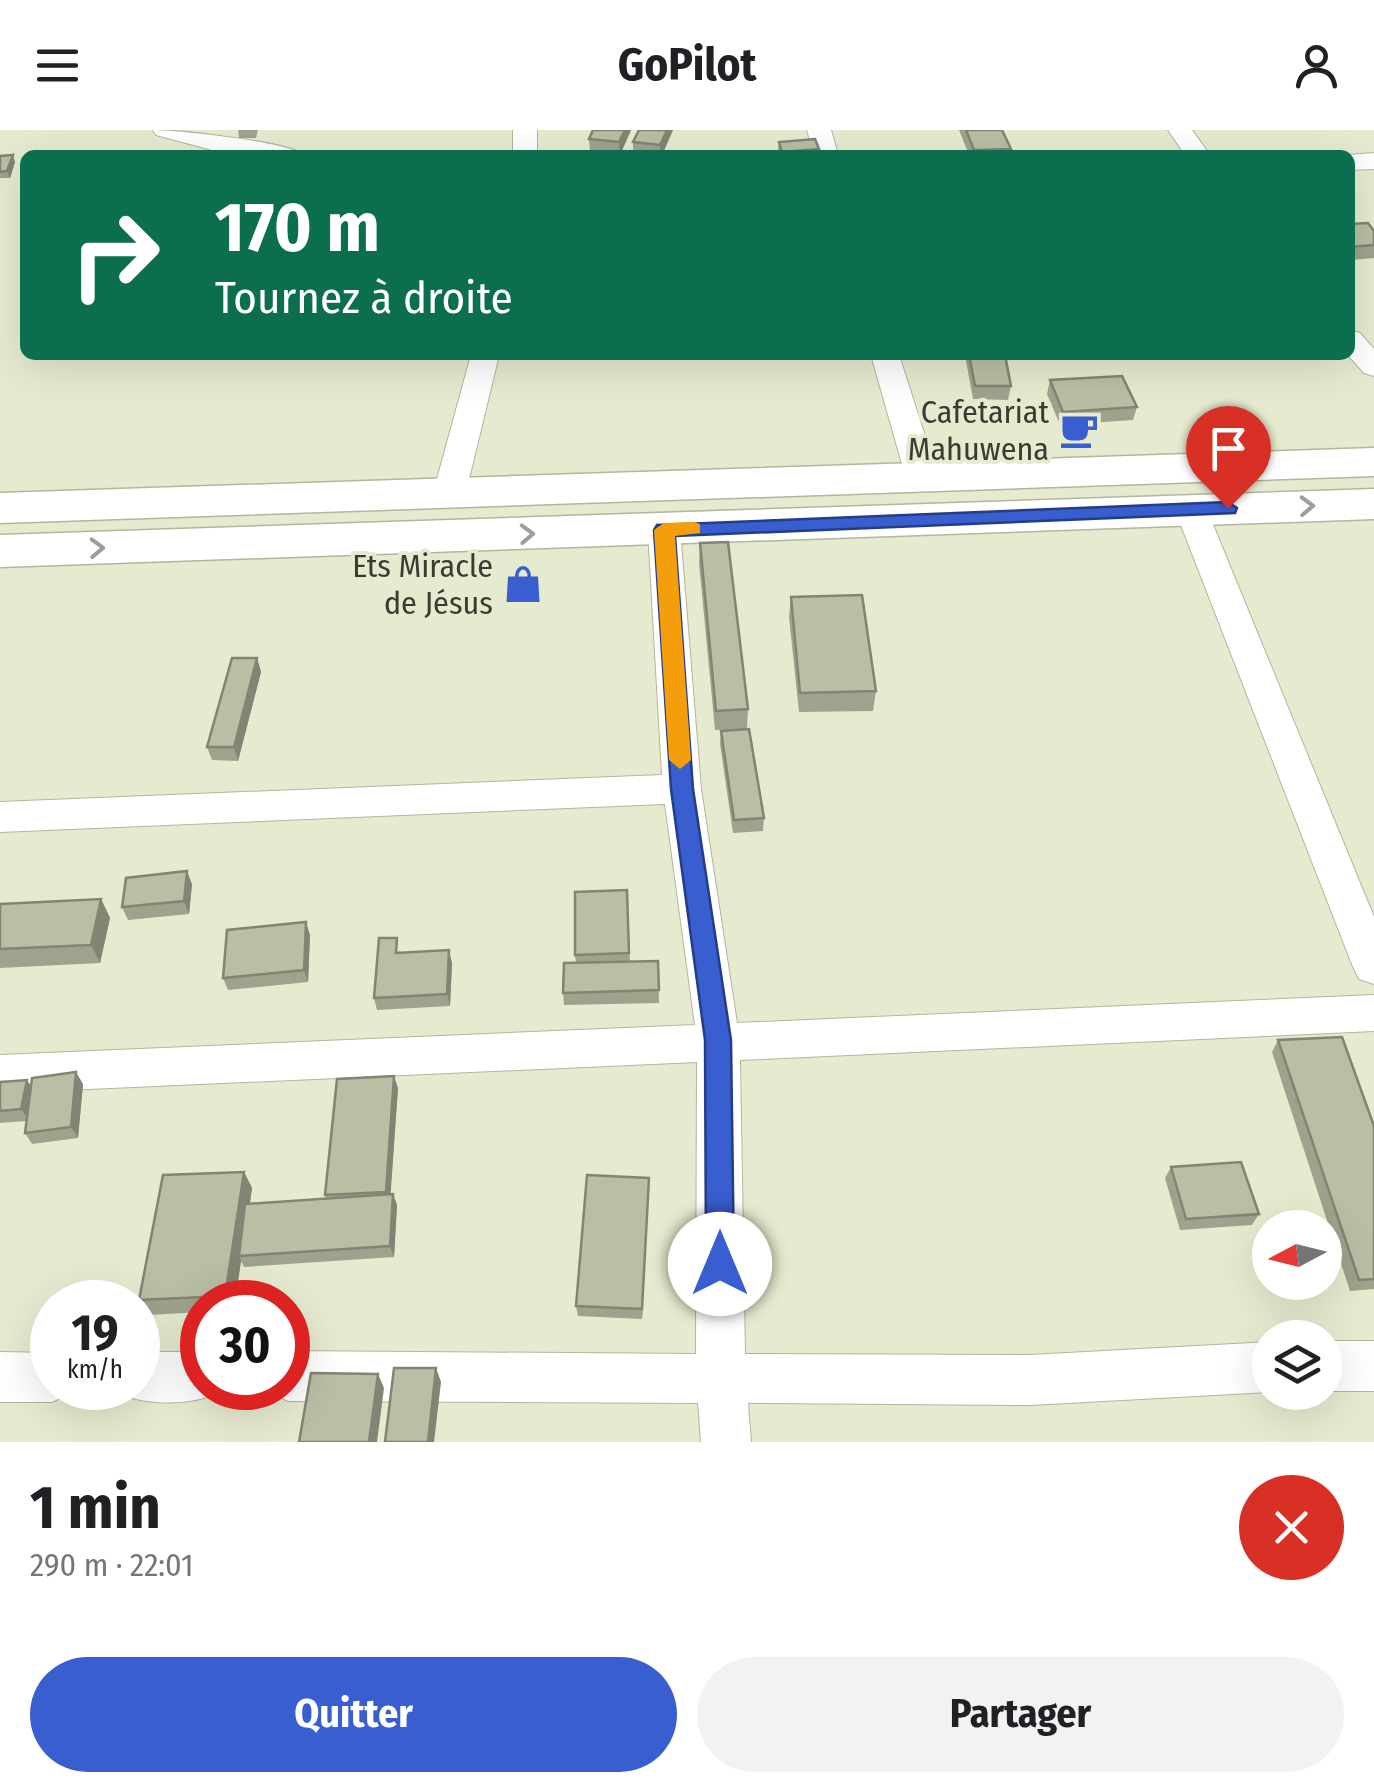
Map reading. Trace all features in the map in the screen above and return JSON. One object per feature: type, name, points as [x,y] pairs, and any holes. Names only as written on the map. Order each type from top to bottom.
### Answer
[{"type":"highway","points":[[0,508],[1374,462]]},
{"type":"highway","points":[[0,551],[1374,504]]},
{"type":"street","points":[[165,130],[250,150]]},
{"type":"street","points":[[1355,344],[1374,367]]},
{"type":"street","points":[[454,480],[483,360]]},
{"type":"street","points":[[887,360],[918,464]]},
{"type":"street","points":[[0,494],[1374,452]]},
{"type":"street","points":[[1191,510],[1374,967]]},
{"type":"street","points":[[664,530],[682,789],[718,1040],[721,1375],[726,1442]]},
{"type":"street","points":[[0,817],[682,789]]},
{"type":"street","points":[[0,1074],[1374,1013]]},
{"type":"street","points":[[1342,1366],[1374,1366]]},
{"type":"street","points":[[310,1376],[721,1375],[1030,1380],[1252,1368]]},
{"type":"street","points":[[0,1377],[30,1377]]},
{"type":"building","points":[[593,130],[625,130],[619,142],[589,139]]},
{"type":"building","points":[[639,130],[667,130],[660,145],[633,142]]},
{"type":"building","points":[[966,130],[1002,130],[1011,149],[974,150]]},
{"type":"building","points":[[815,139],[819,149],[781,150],[779,142]]},
{"type":"building","points":[[13,155],[7,171],[0,172],[0,156]]},
{"type":"building","points":[[1368,223],[1374,231],[1374,245],[1355,247],[1355,224]]},
{"type":"building","points":[[970,360],[1006,360],[1011,386],[975,386]]},
{"type":"building","points":[[1122,376],[1137,407],[1063,412],[1050,380]]},
{"type":"building","points":[[728,542],[748,709],[716,711],[700,543]]},
{"type":"building","points":[[862,595],[876,691],[800,693],[791,597]]},
{"type":"building","points":[[232,658],[257,658],[234,747],[207,747]]},
{"type":"building","points":[[749,729],[764,818],[734,820],[721,731]]},
{"type":"building","points":[[187,871],[184,901],[122,907],[126,878]]},
{"type":"building","points":[[627,890],[629,953],[575,955],[575,892]]},
{"type":"building","points":[[101,899],[91,945],[0,949],[0,904]]},
{"type":"building","points":[[306,922],[304,970],[223,978],[227,930]]},
{"type":"building","points":[[379,938],[397,938],[396,953],[449,950],[447,994],[374,998]]},
{"type":"building","points":[[658,961],[659,990],[563,993],[564,963]]},
{"type":"building","points":[[1342,1037],[1374,1126],[1374,1279],[1359,1280],[1342,1230],[1342,1210],[1335,1210],[1278,1040]]},
{"type":"building","points":[[76,1072],[71,1127],[25,1133],[32,1078]]},
{"type":"building","points":[[394,1076],[386,1192],[325,1195],[337,1079]]},
{"type":"building","points":[[27,1080],[21,1109],[0,1111],[0,1082]]},
{"type":"building","points":[[1241,1162],[1258,1210],[1252,1210],[1252,1214],[1186,1219],[1171,1167]]},
{"type":"building","points":[[244,1172],[227,1280],[180,1280],[180,1298],[160,1299],[160,1280],[143,1280],[163,1175]]},
{"type":"building","points":[[587,1175],[649,1178],[642,1309],[576,1306]]},
{"type":"building","points":[[393,1194],[390,1246],[239,1256],[245,1204]]},
{"type":"building","points":[[394,1368],[436,1368],[428,1442],[385,1442]]},
{"type":"building","points":[[311,1373],[378,1374],[369,1442],[299,1442],[305,1410],[310,1410]]},
{"type":"slow traffic","points":[[680,760],[664,530],[694,529]]},
{"type":"place","name":"Cafetariat Mahuwena","points":[[1079,430]]},
{"type":"place","name":"Ets Miracle de Jésus","points":[[523,584]]},
{"type":"route","points":[[720,1264],[718,1040],[682,789],[664,530],[1228,508]]}]
